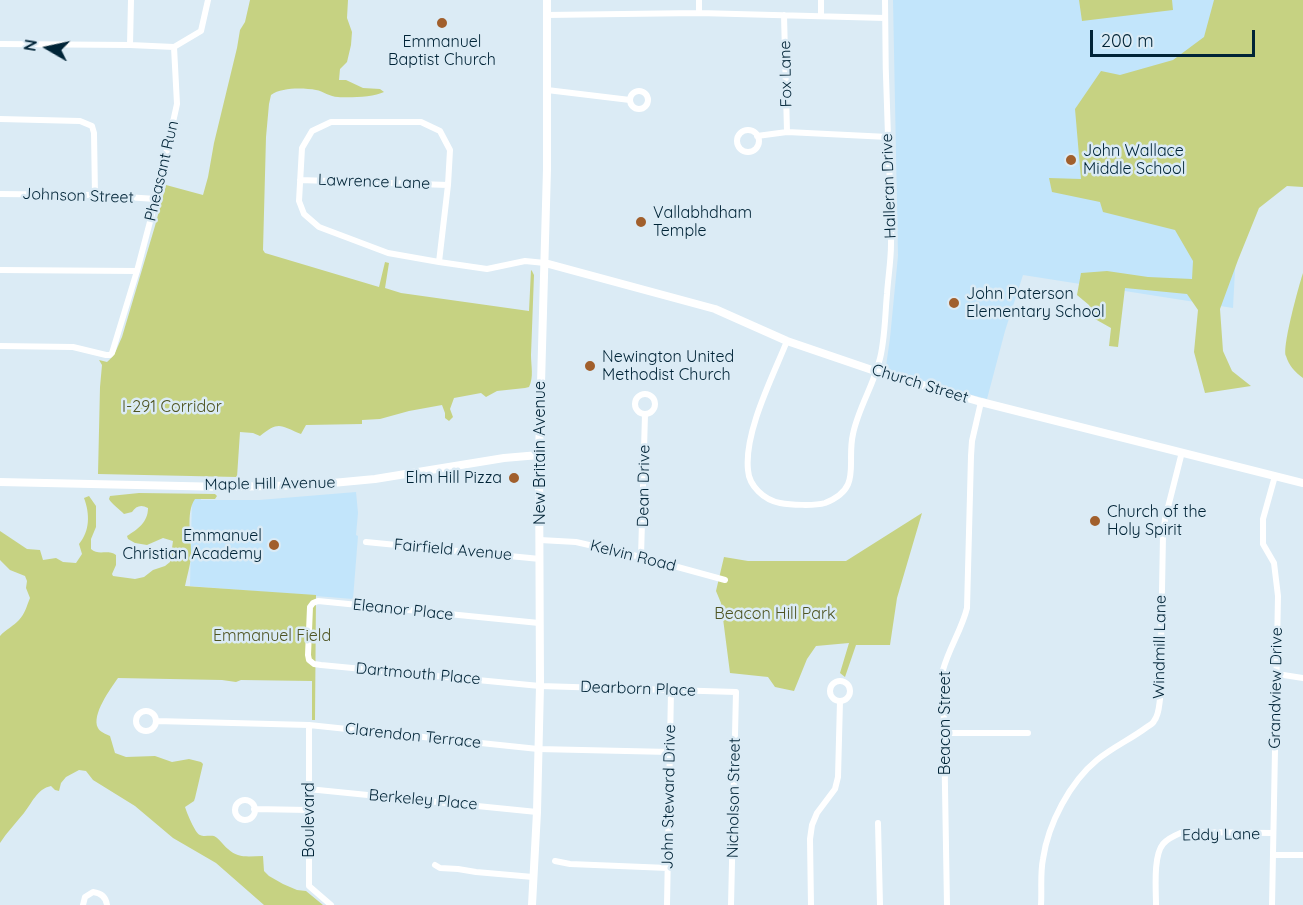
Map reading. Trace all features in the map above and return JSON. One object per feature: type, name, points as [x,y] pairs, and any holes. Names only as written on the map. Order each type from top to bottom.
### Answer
[{"type":"main road","name":"New Britain Avenue","points":[[532,905],[540,686],[539,455],[547,159],[547,0]]},
{"type":"main road","name":"Church Street","points":[[545,262],[715,309],[788,341],[875,372],[981,402],[1303,483]]},
{"type":"main road","name":"Maple Hill Avenue","points":[[0,482],[227,487],[311,485],[375,479],[496,459],[539,455]]},
{"type":"street","points":[[130,45],[131,0]]},
{"type":"street","points":[[0,44],[174,47],[201,31],[208,0]]},
{"type":"street","points":[[699,0],[699,13]]},
{"type":"street","points":[[821,0],[821,16]]},
{"type":"street","name":"Halleran Drive","points":[[788,341],[756,419],[751,437],[747,472],[753,485],[772,502],[822,504],[841,494],[846,488],[852,466],[853,434],[880,362],[891,245],[885,0]]},
{"type":"street","points":[[546,15],[699,13],[885,18]]},
{"type":"street","name":"Fox Lane","points":[[784,15],[787,132]]},
{"type":"street","name":"Pheasant Run","points":[[0,346],[73,347],[106,355],[112,353],[137,272],[177,104],[174,47]]},
{"type":"street","points":[[547,90],[630,100]]},
{"type":"street","points":[[0,119],[80,121],[92,126],[95,195]]},
{"type":"street","points":[[439,262],[450,150],[440,131],[421,122],[331,122],[312,131],[302,148],[299,201],[304,214],[319,227],[388,253],[439,262],[487,269],[525,261],[545,262]]},
{"type":"street","points":[[757,136],[787,132],[888,137]]},
{"type":"street","name":"Lawrence Lane","points":[[300,180],[448,185]]},
{"type":"street","name":"Johnson Street","points":[[0,194],[95,195],[156,199]]},
{"type":"street","points":[[0,270],[137,272]]},
{"type":"street","name":"Beacon Street","points":[[947,905],[944,670],[967,608],[972,441],[981,402]]},
{"type":"street","name":"Dean Drive","points":[[641,557],[645,414]]},
{"type":"street","name":"Windmill Lane","points":[[1041,905],[1042,861],[1049,832],[1059,808],[1096,760],[1139,734],[1154,721],[1158,711],[1163,535],[1182,452]]},
{"type":"street","name":"Grandview Drive","points":[[1272,905],[1278,596],[1274,563],[1263,544],[1263,519],[1275,476]]},
{"type":"street","name":"Kelvin Road","points":[[540,540],[576,542],[725,580]]},
{"type":"street","name":"Fairfield Avenue","points":[[366,542],[540,559]]},
{"type":"street","name":"Eleanor Place","points":[[308,649],[310,607],[318,601],[539,623]]},
{"type":"street","name":"Dartmouth Place","points":[[308,649],[309,660],[314,664],[540,686]]},
{"type":"street","points":[[1277,675],[1303,678]]},
{"type":"street","name":"Dearborn Place","points":[[540,686],[736,692]]},
{"type":"street","name":"John Steward Drive","points":[[667,905],[672,690]]},
{"type":"street","name":"Nicholson Street","points":[[731,905],[736,692]]},
{"type":"street","points":[[811,905],[810,839],[812,825],[835,789],[838,777],[840,701]]},
{"type":"street","name":"Clarendon Terrace","points":[[156,721],[309,725],[538,749],[670,752]]},
{"type":"street","name":"Boulevard","points":[[309,725],[309,886],[331,905]]},
{"type":"street","points":[[944,734],[1028,733]]},
{"type":"street","name":"Berkeley Place","points":[[308,789],[537,812]]},
{"type":"street","points":[[254,809],[308,810]]},
{"type":"street","points":[[878,823],[880,905]]},
{"type":"street","name":"Eddy Lane","points":[[1156,905],[1159,850],[1172,837],[1183,832],[1273,834]]},
{"type":"street","points":[[1273,855],[1303,855]]},
{"type":"street","points":[[555,861],[570,864],[668,867]]},
{"type":"street","points":[[435,865],[476,873],[533,877]]},
{"type":"street","points":[[83,905],[85,897],[93,892],[106,898],[107,905]]},
{"type":"shaded area","name":"John Wallace Middle School","points":[[893,0],[1303,0],[1240,175],[1233,308],[1023,275],[987,399],[889,370],[886,366],[898,256]]},
{"type":"shaded area","name":"Emmanuel Christian Academy","points":[[356,492],[358,513],[356,535],[358,536],[353,599],[190,586],[192,496],[200,496],[201,500],[259,500]]},
{"type":"green space","name":"I-291 Corridor","points":[[250,0],[348,0],[347,18],[352,32],[351,45],[347,62],[340,69],[339,80],[346,80],[363,88],[380,89],[384,92],[368,96],[343,97],[316,90],[293,89],[271,95],[266,137],[263,250],[265,253],[379,287],[385,262],[389,263],[385,288],[401,293],[529,311],[531,270],[534,275],[531,383],[529,387],[497,391],[486,397],[481,393],[454,398],[450,409],[453,417],[449,421],[445,418],[442,405],[380,419],[362,420],[362,424],[306,425],[301,434],[280,426],[260,436],[240,432],[237,477],[98,474],[102,365],[99,360],[107,362],[110,359],[122,337],[166,185],[203,195],[240,30],[245,22]]},
{"type":"green space","points":[[1079,0],[1172,0],[1173,10],[1082,21]]},
{"type":"green space","points":[[1214,0],[1303,0],[1303,187],[1287,186],[1259,208],[1220,309],[1223,351],[1232,371],[1251,386],[1205,393],[1194,352],[1198,310],[1187,294],[1125,288],[1118,347],[1109,346],[1111,328],[1095,319],[1089,305],[1077,295],[1081,273],[1107,271],[1148,277],[1192,279],[1193,261],[1175,230],[1103,212],[1100,202],[1052,192],[1049,178],[1081,179],[1075,109],[1101,71],[1120,75],[1173,60],[1204,37]]},
{"type":"green space","points":[[1303,273],[1303,378],[1291,366],[1285,350]]},
{"type":"green space","name":"Emmanuel Field","points":[[139,493],[215,494],[217,496],[215,499],[195,499],[192,505],[190,512],[191,557],[185,586],[316,595],[315,720],[312,720],[312,681],[241,680],[236,682],[118,678],[99,709],[98,728],[110,736],[115,753],[126,757],[155,756],[172,762],[189,759],[201,762],[203,764],[194,801],[185,807],[198,833],[203,836],[214,836],[236,854],[263,856],[264,871],[269,876],[297,890],[306,891],[323,905],[264,905],[216,863],[173,838],[135,806],[93,780],[86,771],[79,770],[66,777],[59,791],[51,786],[42,790],[0,843],[0,636],[21,618],[30,598],[25,576],[10,570],[0,560],[0,531],[27,549],[40,550],[43,560],[56,558],[63,562],[76,563],[82,554],[79,544],[83,539],[88,522],[84,498],[89,496],[96,506],[96,527],[91,539],[91,549],[116,555],[113,576],[135,579],[144,577],[170,562],[173,541],[163,538],[147,545],[128,539],[127,536],[144,521],[148,508],[139,506],[132,512],[124,514],[109,499],[110,496]]},
{"type":"green space","name":"Beacon Hill Park","points":[[922,513],[897,598],[890,645],[856,645],[845,677],[840,673],[849,643],[816,646],[807,659],[794,691],[775,687],[768,677],[730,673],[721,603],[716,591],[724,557],[748,561],[846,561]]},
{"type":"place","name":"Emmanuel Baptist Church","points":[[442,23]]},
{"type":"place","name":"John Wallace Middle School","points":[[1071,160]]},
{"type":"place","name":"Vallabhdham Temple","points":[[641,222]]},
{"type":"place","name":"John Paterson Elementary School","points":[[954,303]]},
{"type":"place","name":"Newington United Methodist Church","points":[[590,366]]},
{"type":"place","name":"Elm Hill Pizza","points":[[514,478]]},
{"type":"place","name":"Church of the Holy Spirit","points":[[1095,521]]},
{"type":"place","name":"Emmanuel Christian Academy","points":[[274,545]]}]
